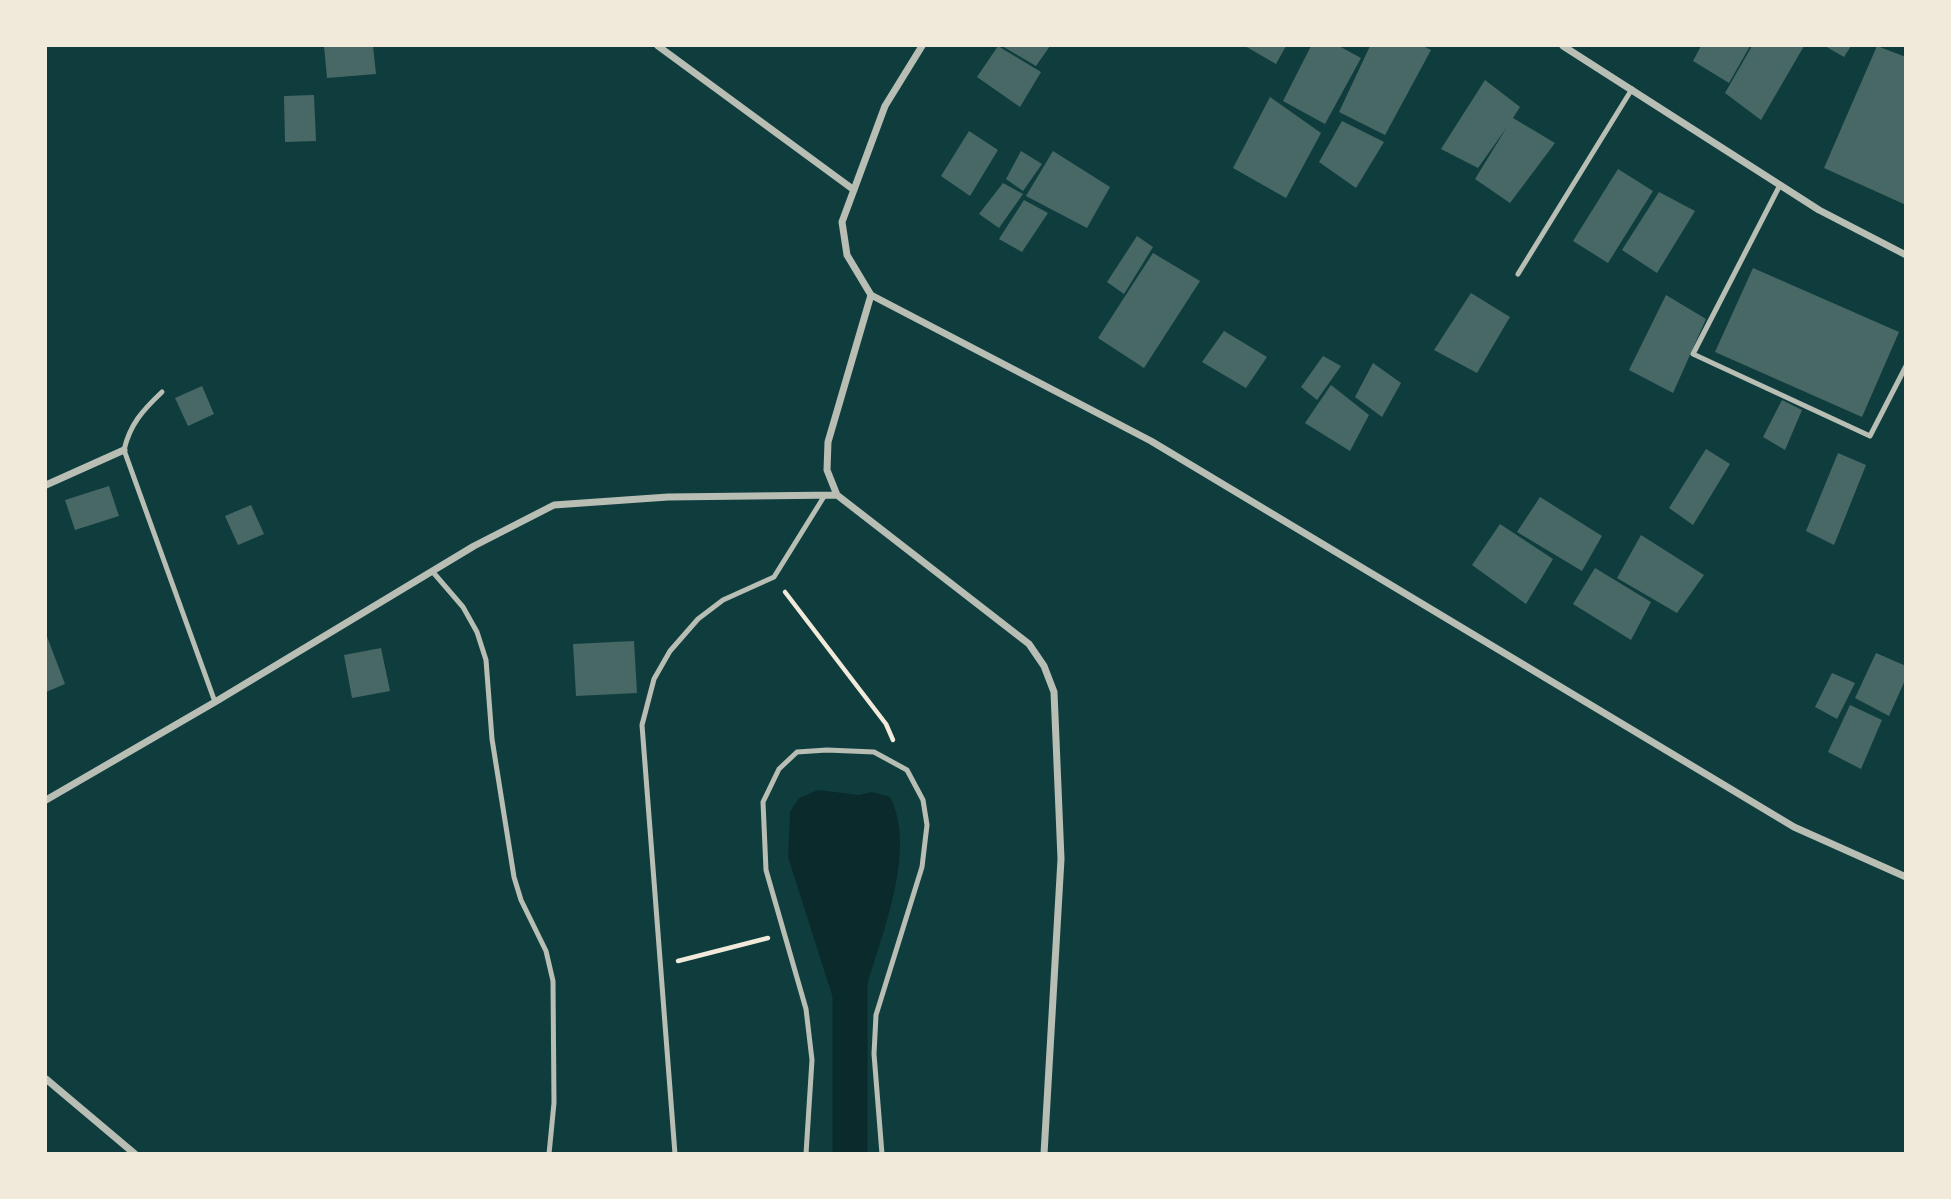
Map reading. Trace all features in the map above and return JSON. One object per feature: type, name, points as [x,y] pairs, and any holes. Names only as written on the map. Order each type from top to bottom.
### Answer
[{"type":"street","points":[[658,46],[854,190]]},
{"type":"street","points":[[922,46],[885,106],[842,222],[847,256],[871,295],[1151,441],[1794,827],[1906,877]]},
{"type":"street","points":[[1563,46],[1819,210],[1906,255]]},
{"type":"street","points":[[871,295],[828,442],[827,470],[837,495],[1029,645],[1044,666],[1054,692],[1061,859],[1044,1153]]},
{"type":"street","points":[[46,485],[124,450]]},
{"type":"street","points":[[46,800],[474,546],[554,505],[668,497],[837,495]]},
{"type":"street","points":[[46,1079],[135,1153]]},
{"type":"lane","points":[[1518,274],[1632,89]]},
{"type":"lane","points":[[1780,185],[1693,354],[1870,436],[1906,366]]},
{"type":"lane","points":[[162,392],[135,420],[124,450],[215,702]]},
{"type":"lane","points":[[675,1153],[642,725],[654,679],[670,651],[698,619],[723,600],[774,577],[825,495]]},
{"type":"lane","points":[[432,571],[463,607],[477,632],[486,660],[492,739],[514,877],[521,900],[545,951],[553,981],[554,1103],[549,1153]]},
{"type":"lane","points":[[806,1153],[812,1060],[806,1009],[766,870],[763,802],[779,769],[797,752],[827,750],[874,752],[907,770],[923,800],[927,825],[922,867],[876,1016],[874,1054],[882,1153]]},
{"type":"path","points":[[774,577],[886,724],[898,751],[896,764]]},
{"type":"path","points":[[660,966],[784,933]]},
{"type":"water","points":[[818,790],[859,795],[872,792],[890,797],[898,819],[900,843],[894,895],[864,995],[832,995],[788,857],[790,812],[799,798]]},
{"type":"building","points":[[324,46],[373,46],[376,74],[327,78]]},
{"type":"building","points":[[998,46],[1041,72],[1020,107],[977,77]]},
{"type":"building","points":[[1002,46],[1050,46],[1036,66]]},
{"type":"building","points":[[1245,46],[1286,46],[1276,64]]},
{"type":"building","points":[[1311,46],[1339,46],[1361,58],[1325,124],[1283,101]]},
{"type":"building","points":[[1370,46],[1423,46],[1431,50],[1385,135],[1339,112]]},
{"type":"building","points":[[1701,46],[1750,46],[1729,83],[1693,61]]},
{"type":"building","points":[[1752,46],[1804,46],[1761,120],[1725,93]]},
{"type":"building","points":[[1825,46],[1851,46],[1844,57]]},
{"type":"building","points":[[1877,46],[1906,57],[1906,205],[1824,168]]},
{"type":"building","points":[[1485,80],[1520,107],[1513,118],[1555,143],[1510,203],[1475,179],[1507,127],[1478,168],[1441,149]]},
{"type":"building","points":[[314,95],[316,141],[285,142],[284,96]]},
{"type":"building","points":[[1270,97],[1321,133],[1286,198],[1233,168]]},
{"type":"building","points":[[1342,121],[1384,142],[1356,188],[1319,162]]},
{"type":"building","points":[[969,131],[998,150],[970,196],[941,176]]},
{"type":"building","points":[[1021,151],[1042,164],[1023,191],[1006,179]]},
{"type":"building","points":[[1053,151],[1110,187],[1087,228],[1026,196]]},
{"type":"building","points":[[1618,169],[1653,191],[1608,263],[1573,241]]},
{"type":"building","points":[[1003,183],[1023,194],[999,228],[979,214]]},
{"type":"building","points":[[1659,192],[1695,211],[1657,273],[1622,250]]},
{"type":"building","points":[[1024,200],[1048,213],[1022,252],[999,239]]},
{"type":"building","points":[[1137,236],[1153,247],[1124,294],[1107,282]]},
{"type":"building","points":[[1153,253],[1200,281],[1144,368],[1098,338]]},
{"type":"building","points":[[1753,268],[1899,332],[1862,417],[1715,352]]},
{"type":"building","points":[[1471,293],[1510,317],[1477,373],[1434,350]]},
{"type":"building","points":[[1666,295],[1706,319],[1673,393],[1629,370]]},
{"type":"building","points":[[1224,331],[1267,357],[1246,388],[1202,362]]},
{"type":"building","points":[[1323,356],[1341,366],[1317,400],[1301,387]]},
{"type":"building","points":[[1373,363],[1401,383],[1382,417],[1355,397]]},
{"type":"building","points":[[1331,385],[1369,415],[1350,451],[1305,423]]},
{"type":"building","points":[[202,386],[214,414],[188,426],[175,398]]},
{"type":"building","points":[[1782,400],[1802,410],[1785,450],[1763,437]]},
{"type":"building","points":[[1706,449],[1730,464],[1693,525],[1669,508]]},
{"type":"building","points":[[1838,453],[1866,465],[1834,545],[1806,531]]},
{"type":"building","points":[[109,486],[119,516],[75,530],[65,500]]},
{"type":"building","points":[[1540,497],[1602,536],[1582,571],[1517,532]]},
{"type":"building","points":[[251,505],[264,534],[238,545],[225,516]]},
{"type":"building","points":[[1500,524],[1553,559],[1526,604],[1472,565]]},
{"type":"building","points":[[1641,535],[1704,575],[1677,613],[1617,578]]},
{"type":"building","points":[[1595,568],[1651,602],[1631,640],[1573,604]]},
{"type":"building","points":[[46,634],[65,684],[46,692]]},
{"type":"building","points":[[634,641],[637,693],[576,696],[573,644]]},
{"type":"building","points":[[381,648],[390,691],[352,698],[344,655]]},
{"type":"building","points":[[1876,653],[1906,666],[1906,678],[1889,716],[1855,698]]},
{"type":"building","points":[[1832,673],[1855,683],[1837,719],[1815,707]]},
{"type":"building","points":[[1850,705],[1882,720],[1861,769],[1828,752]]},
{"type":"waterway","points":[[850,946],[850,1154]]}]
